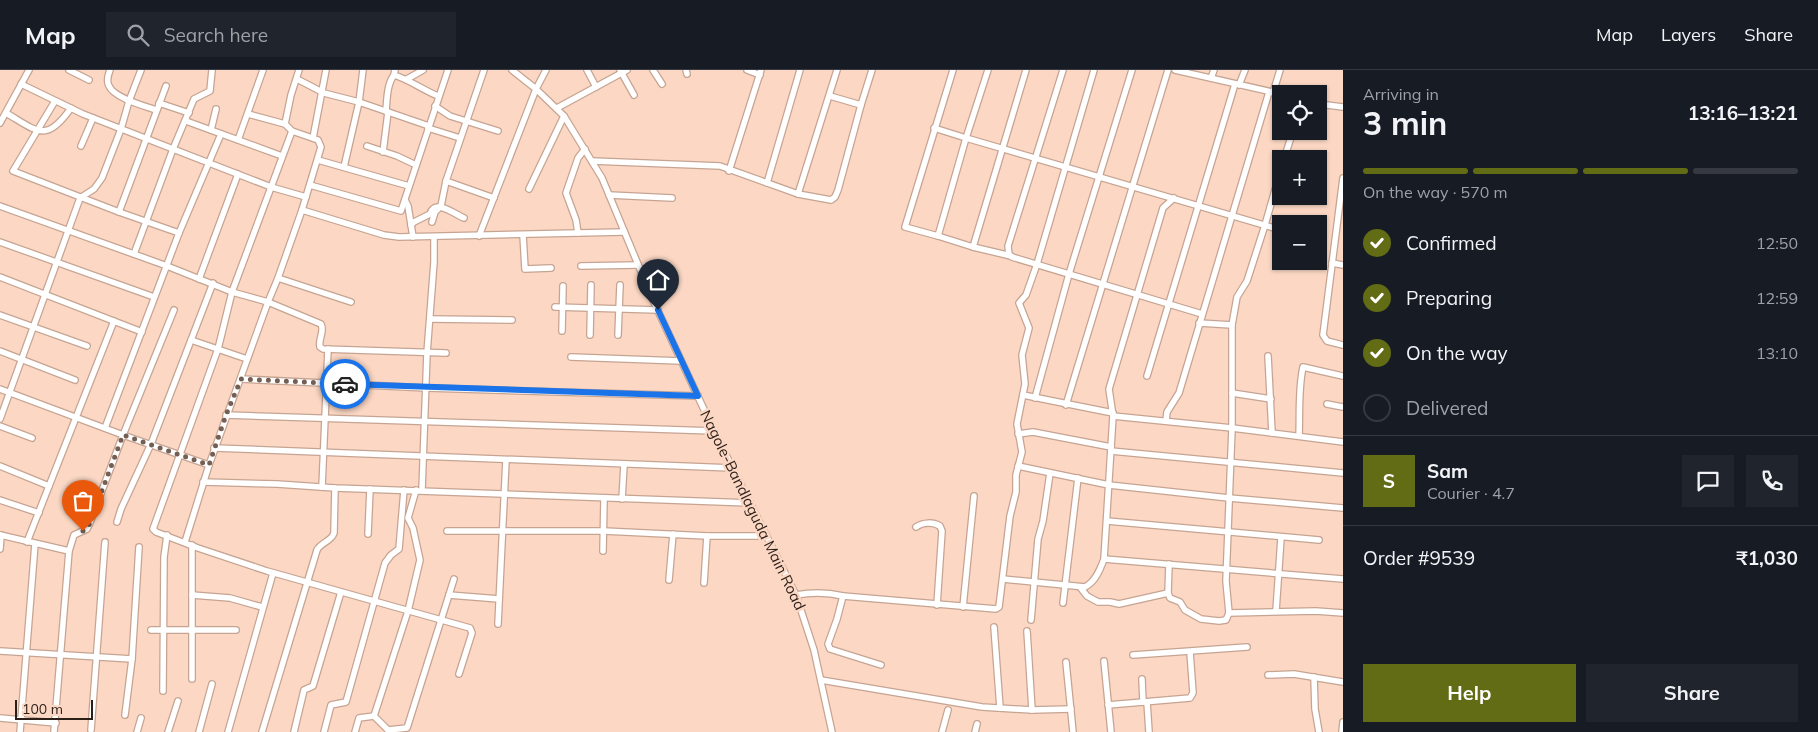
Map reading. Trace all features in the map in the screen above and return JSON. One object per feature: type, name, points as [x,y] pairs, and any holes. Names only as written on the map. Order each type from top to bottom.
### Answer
[{"type":"street","points":[[0,122],[29,70]]},
{"type":"street","points":[[70,70],[89,80]]},
{"type":"street","points":[[110,70],[107,80],[111,89],[129,101],[156,110]]},
{"type":"street","points":[[0,419],[80,198],[94,189],[102,178],[142,70]]},
{"type":"street","points":[[134,254],[173,149],[194,99],[210,91],[212,70]]},
{"type":"street","points":[[238,140],[262,70]]},
{"type":"street","points":[[285,124],[291,94],[299,70]]},
{"type":"street","points":[[313,138],[326,70]]},
{"type":"street","points":[[344,167],[359,102],[363,70]]},
{"type":"street","points":[[407,79],[423,70]]},
{"type":"street","points":[[310,185],[399,211],[402,210],[448,70]]},
{"type":"street","points":[[432,222],[435,212],[440,206],[446,181],[484,70]]},
{"type":"street","name":"Nagole-Bandlaguda Main Road","points":[[514,70],[564,116],[592,161],[609,195],[681,361],[796,595],[806,622],[822,680],[832,732]]},
{"type":"street","points":[[479,236],[536,89],[546,70]]},
{"type":"street","points":[[586,70],[596,87]]},
{"type":"street","points":[[653,70],[662,84]]},
{"type":"street","points":[[729,171],[761,73],[747,70]]},
{"type":"street","points":[[767,183],[800,70]]},
{"type":"street","points":[[798,194],[837,70]]},
{"type":"street","points":[[592,161],[715,166],[798,194],[826,200],[835,197],[872,70]]},
{"type":"street","points":[[953,70],[905,226],[1202,314]]},
{"type":"street","points":[[938,236],[988,70]]},
{"type":"street","points":[[973,246],[1026,70]]},
{"type":"street","points":[[1011,256],[1007,251],[1008,246],[1063,70]]},
{"type":"street","points":[[796,595],[826,593],[996,610],[999,607],[1010,516],[1016,492],[1016,475],[1022,452],[1017,424],[1025,384],[1022,355],[1029,328],[1019,303],[1026,295],[1037,264],[1094,70]]},
{"type":"street","points":[[1035,398],[1069,274],[1132,70]]},
{"type":"street","points":[[1066,405],[1168,70]]},
{"type":"street","points":[[1176,70],[1271,92]]},
{"type":"street","points":[[1211,78],[1214,70]]},
{"type":"street","points":[[1147,376],[1198,205],[1237,84],[1245,70]]},
{"type":"street","points":[[1166,421],[1167,412],[1179,392],[1231,215],[1280,70]]},
{"type":"street","points":[[557,108],[623,71],[634,95]]},
{"type":"street","points":[[383,152],[388,89],[395,72],[424,90],[438,96]]},
{"type":"street","points":[[297,79],[321,92],[387,111],[460,138]]},
{"type":"street","points":[[21,84],[93,118],[271,187],[306,197]]},
{"type":"street","points":[[119,212],[145,138],[166,86]]},
{"type":"street","points":[[830,96],[861,105]]},
{"type":"street","points":[[55,101],[13,171],[80,198],[179,233]]},
{"type":"street","points":[[159,103],[189,113]]},
{"type":"street","points":[[1327,105],[1343,107]]},
{"type":"street","points":[[435,106],[450,116],[498,131]]},
{"type":"street","points":[[6,113],[38,131],[53,129],[60,123],[70,108]]},
{"type":"street","points":[[211,130],[216,109]]},
{"type":"street","points":[[185,542],[214,448],[302,210],[321,145],[318,140],[292,131],[285,124],[248,114]]},
{"type":"street","points":[[529,189],[564,116]]},
{"type":"street","points":[[81,146],[93,118]]},
{"type":"street","points":[[186,121],[282,156]]},
{"type":"street","points":[[934,128],[1272,227]]},
{"type":"street","points":[[292,131],[232,292],[218,349],[153,526],[154,531],[273,573],[470,628],[472,631],[459,674]]},
{"type":"street","points":[[105,428],[179,233],[221,134]]},
{"type":"street","points":[[367,146],[416,165]]},
{"type":"street","points":[[578,233],[576,220],[566,193],[578,158],[585,149]]},
{"type":"street","points":[[318,160],[409,186]]},
{"type":"street","points":[[199,279],[238,174]]},
{"type":"street","points":[[1343,178],[1324,335],[1327,341],[1343,345]]},
{"type":"street","points":[[446,181],[494,198]]},
{"type":"street","points":[[609,195],[672,198]]},
{"type":"street","points":[[1003,579],[1085,587],[1091,584],[1104,559],[1113,415],[1108,390],[1163,208],[1174,198]]},
{"type":"street","points":[[405,200],[408,206],[413,237]]},
{"type":"street","points":[[1169,564],[1168,593],[1170,598],[1180,602],[1185,610],[1201,619],[1226,620],[1229,613],[1226,568],[1232,428],[1232,325],[1237,297],[1246,281],[1272,200]]},
{"type":"street","points":[[0,206],[167,266],[232,292],[268,302],[321,324],[323,331],[320,347],[328,349],[446,353]]},
{"type":"street","points":[[411,225],[430,214],[434,207],[440,206],[464,218]]},
{"type":"street","points":[[302,210],[384,235],[413,237],[624,232]]},
{"type":"street","points":[[523,235],[525,269],[551,268]]},
{"type":"street","points":[[401,532],[419,490],[424,456],[427,353],[434,282],[434,237]]},
{"type":"street","points":[[0,242],[154,297]]},
{"type":"street","points":[[1332,263],[1343,265]]},
{"type":"street","points":[[582,266],[638,265]]},
{"type":"street","points":[[0,277],[142,332]]},
{"type":"street","points":[[278,278],[351,302]]},
{"type":"street","points":[[117,522],[121,509],[151,444],[212,283]]},
{"type":"street","points":[[618,336],[620,285]]},
{"type":"street","points":[[562,331],[563,286]]},
{"type":"street","points":[[590,335],[591,286]]},
{"type":"street","points":[[555,307],[658,310]]},
{"type":"street","points":[[54,732],[69,551],[74,535],[87,529],[89,525],[174,310]]},
{"type":"street","points":[[0,315],[87,346]]},
{"type":"street","points":[[430,319],[512,320]]},
{"type":"street","points":[[27,542],[114,321]]},
{"type":"street","points":[[1199,324],[1232,325]]},
{"type":"street","points":[[191,340],[247,359]]},
{"type":"street","points":[[322,487],[328,349]]},
{"type":"street","points":[[0,351],[75,380]]},
{"type":"street","points":[[1268,356],[1272,433]]},
{"type":"street","points":[[571,357],[681,361]]},
{"type":"street","points":[[1299,436],[1301,412],[1299,385],[1303,368],[1343,376]]},
{"type":"street","points":[[241,379],[426,388],[698,396]]},
{"type":"street","points":[[0,389],[209,465]]},
{"type":"street","points":[[1232,394],[1271,399]]},
{"type":"street","points":[[1023,395],[1113,415],[1343,442]]},
{"type":"street","points":[[1327,404],[1343,407]]},
{"type":"street","points":[[226,415],[714,431]]},
{"type":"street","points":[[0,426],[32,438]]},
{"type":"street","points":[[1018,434],[1033,432],[1111,449],[1231,463],[1343,473]]},
{"type":"street","points":[[214,448],[732,468]]},
{"type":"street","points":[[498,624],[506,460]]},
{"type":"street","points":[[622,499],[624,465]]},
{"type":"street","points":[[0,466],[49,486]]},
{"type":"street","points":[[1018,466],[1109,485],[1343,508]]},
{"type":"street","points":[[1031,620],[1038,539],[1043,521],[1050,473]]},
{"type":"street","points":[[1063,603],[1078,478]]},
{"type":"street","points":[[203,482],[504,493],[604,499],[750,503]]},
{"type":"street","points":[[262,732],[318,547],[331,539],[334,533],[335,488]]},
{"type":"street","points":[[368,534],[370,489]]},
{"type":"street","points":[[324,732],[331,706],[346,702],[385,563],[399,548],[404,490]]},
{"type":"street","points":[[963,607],[974,496]]},
{"type":"street","points":[[603,550],[604,499]]},
{"type":"street","points":[[0,500],[39,513]]},
{"type":"street","points":[[374,716],[408,611],[420,560],[413,528],[408,517]]},
{"type":"street","points":[[1107,521],[1319,540]]},
{"type":"street","points":[[916,527],[922,523],[936,524],[940,526],[942,531],[937,604]]},
{"type":"street","points":[[447,531],[604,531],[707,536],[766,536]]},
{"type":"street","points":[[669,580],[673,534]]},
{"type":"street","points":[[0,549],[1,535],[69,551]]},
{"type":"street","points":[[163,691],[164,557],[166,535]]},
{"type":"street","points":[[704,583],[707,536]]},
{"type":"street","points":[[1276,611],[1281,538]]},
{"type":"street","points":[[91,730],[105,542]]},
{"type":"street","points":[[20,732],[35,544]]},
{"type":"street","points":[[192,545],[192,679]]},
{"type":"street","points":[[125,716],[132,660],[138,547]]},
{"type":"street","points":[[1104,559],[1343,579]]},
{"type":"street","points":[[228,732],[246,674],[262,607],[273,573]]},
{"type":"street","points":[[374,716],[387,731],[407,728],[454,579]]},
{"type":"street","points":[[1080,587],[1087,596],[1098,602],[1119,604],[1168,593]]},
{"type":"street","points":[[294,732],[304,690],[313,686],[341,592]]},
{"type":"street","points":[[192,595],[230,598],[262,607]]},
{"type":"street","points":[[449,595],[499,599]]},
{"type":"street","points":[[843,596],[828,644],[830,649],[881,665]]},
{"type":"street","points":[[1229,613],[1276,611],[1343,613]]},
{"type":"street","points":[[994,626],[1000,708]]},
{"type":"street","points":[[151,630],[236,630]]},
{"type":"street","points":[[1027,631],[1032,710]]},
{"type":"street","points":[[1133,655],[1247,647]]},
{"type":"street","points":[[0,651],[132,660]]},
{"type":"street","points":[[1108,705],[1188,699],[1192,696],[1190,652]]},
{"type":"street","points":[[1066,662],[1073,732]]},
{"type":"street","points":[[1104,662],[1111,732]]},
{"type":"street","points":[[1268,675],[1294,674],[1343,682]]},
{"type":"street","points":[[1314,677],[1314,710],[1319,732]]},
{"type":"street","points":[[1142,679],[1149,732]]},
{"type":"street","points":[[822,680],[1000,708],[1032,710],[1071,709]]},
{"type":"street","points":[[199,732],[212,684]]},
{"type":"street","points":[[168,732],[178,701]]},
{"type":"street","points":[[942,732],[948,710]]},
{"type":"street","points":[[355,732],[359,718],[374,716]]},
{"type":"street","points":[[0,718],[56,722]]},
{"type":"street","points":[[137,732],[141,718]]},
{"type":"street","points":[[1342,732],[1343,722]]},
{"type":"street","points":[[975,732],[977,724]]},
{"type":"way so far","points":[[83,531],[89,525],[123,435],[209,465],[226,415],[241,379],[345,384]]},
{"type":"route","points":[[345,384],[698,396],[658,310]]}]
